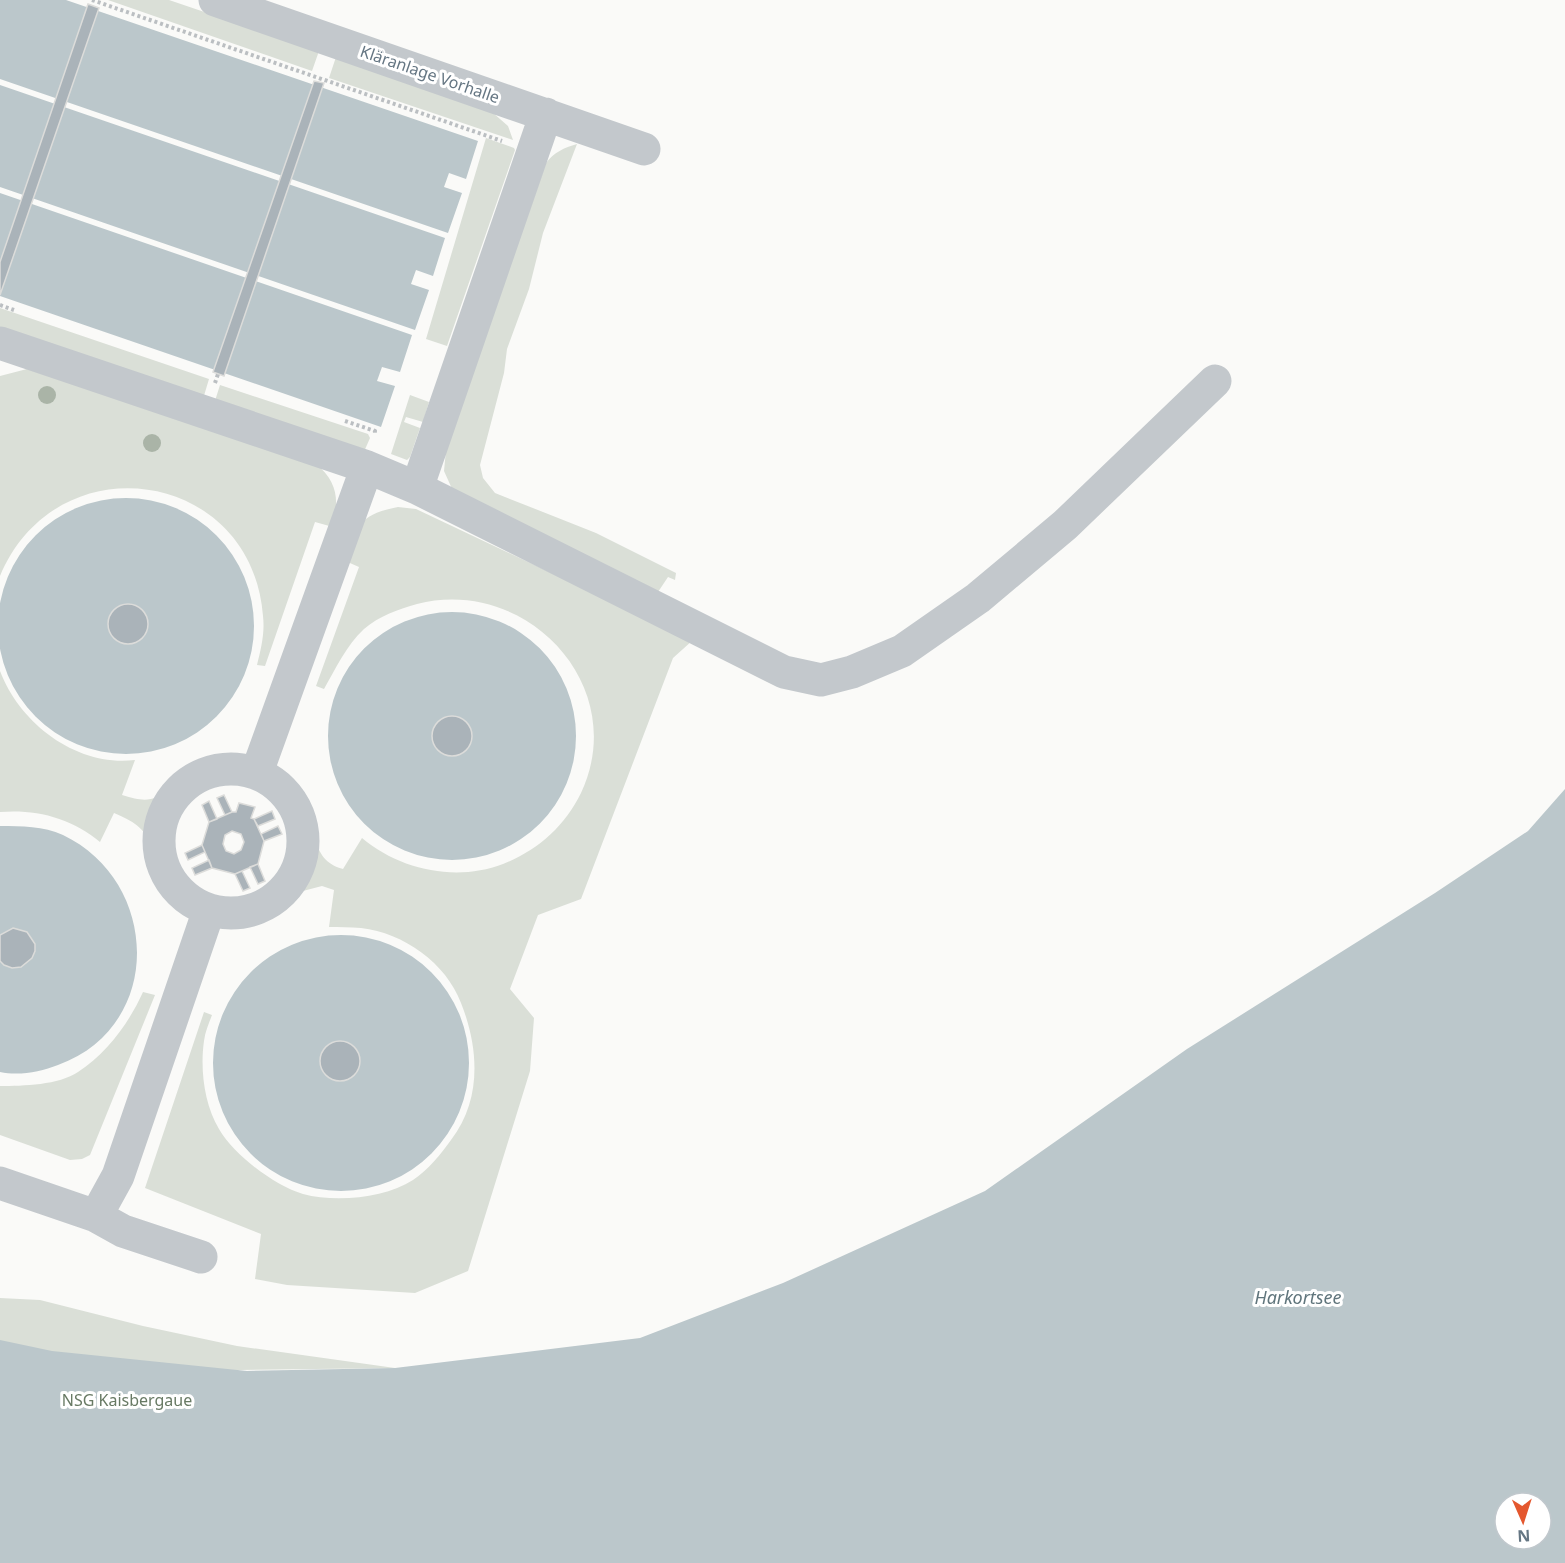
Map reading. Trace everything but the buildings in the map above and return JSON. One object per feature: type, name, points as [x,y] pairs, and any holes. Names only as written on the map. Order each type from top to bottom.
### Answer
[{"type":"lane","name":"Kläranlage Vorhalle","points":[[215,0],[644,149]]},
{"type":"lane","points":[[417,488],[546,114]]},
{"type":"lane","points":[[0,343],[367,467],[417,488],[784,672],[821,680],[852,672],[902,651],[978,598],[1065,525],[1215,381]]},
{"type":"lane","points":[[256,772],[367,467]]},
{"type":"lane","points":[[243,767],[256,772],[284,792],[300,818],[303,851],[295,876],[280,895],[263,907],[249,912],[224,914],[200,907],[183,896],[163,870],[158,851],[158,838],[163,813],[172,797],[194,778],[228,768],[243,767]]},
{"type":"lane","points":[[96,1216],[118,1176],[209,910]]},
{"type":"lane","points":[[0,1183],[96,1216],[123,1231],[201,1257]]},
{"type":"path","points":[[95,2],[533,151]]},
{"type":"green space","points":[[108,0],[169,0],[319,51],[312,71]]},
{"type":"green space","points":[[336,57],[492,112],[508,126],[513,140],[329,78]]},
{"type":"green space","points":[[486,138],[515,150],[447,346],[426,339]]},
{"type":"green space","points":[[577,144],[543,233],[529,289],[507,349],[504,373],[480,465],[483,478],[495,493],[596,533],[676,573],[675,580],[668,577],[656,595],[453,491],[444,471],[446,450],[546,163],[560,151]]},
{"type":"green space","points":[[0,308],[209,379],[203,399],[0,328]]},
{"type":"green space","points":[[27,369],[315,463],[323,470],[335,492],[336,508],[333,527],[315,522],[265,666],[257,665],[262,641],[263,616],[251,566],[225,529],[190,503],[149,490],[105,490],[64,504],[27,533],[0,576],[0,376]]},
{"type":"green space","points":[[220,385],[368,434],[370,438],[363,454],[214,404]]},
{"type":"green space","points":[[410,395],[429,402],[423,422],[406,417],[404,422],[420,428],[407,460],[391,454]]},
{"type":"green space","points":[[398,507],[416,509],[693,640],[673,658],[581,899],[538,915],[510,989],[534,1018],[530,1071],[468,1271],[415,1293],[287,1285],[255,1279],[261,1234],[145,1188],[204,1012],[212,1015],[204,1041],[204,1086],[210,1109],[219,1129],[235,1149],[256,1168],[280,1184],[303,1194],[330,1198],[360,1197],[375,1195],[402,1186],[419,1176],[439,1156],[461,1124],[468,1108],[473,1091],[474,1056],[467,1020],[454,988],[434,963],[408,943],[377,931],[329,927],[334,890],[322,886],[299,892],[310,866],[314,838],[324,858],[343,869],[362,838],[393,858],[429,870],[466,872],[503,864],[528,852],[549,836],[574,805],[581,793],[593,753],[592,714],[580,679],[559,648],[530,623],[496,607],[458,600],[417,604],[376,620],[364,629],[352,643],[324,689],[316,686],[359,567],[343,560],[353,538],[361,523],[367,518]]},
{"type":"green space","points":[[0,671],[21,708],[53,738],[72,749],[92,756],[113,760],[135,760],[122,795],[148,800],[173,789],[162,803],[156,816],[152,847],[137,825],[114,813],[100,842],[78,827],[53,817],[27,812],[0,812]]},
{"type":"green space","points":[[143,992],[155,995],[90,1155],[82,1159],[70,1160],[0,1135],[0,1086],[51,1082],[78,1072],[108,1047],[131,1015]]},
{"type":"green space","name":"NSG Kaisbergaue","points":[[0,1298],[40,1300],[143,1326],[237,1346],[395,1368],[240,1370],[0,1440]]},
{"type":"water","points":[[0,0],[66,0],[478,141],[466,179],[449,173],[444,187],[462,193],[448,233],[0,79]]},
{"type":"water","points":[[0,85],[445,238],[433,276],[416,270],[411,284],[429,290],[415,330],[0,187]]},
{"type":"water","points":[[0,193],[412,335],[400,372],[382,367],[377,381],[395,386],[381,427],[0,296]]},
{"type":"water","points":[[126,498],[163,504],[186,513],[207,527],[225,545],[244,577],[251,601],[254,626],[248,663],[239,686],[225,707],[207,725],[175,744],[151,751],[126,754],[89,748],[66,739],[45,725],[27,707],[8,675],[1,651],[-2,626],[4,589],[13,566],[27,545],[45,527],[77,508],[101,501]]},
{"type":"water","points":[[452,612],[476,615],[499,622],[521,633],[540,648],[555,667],[566,689],[573,712],[576,736],[573,760],[566,783],[555,805],[540,824],[521,839],[499,850],[476,857],[452,860],[428,857],[405,850],[383,839],[364,824],[349,805],[338,783],[331,760],[328,736],[331,712],[338,689],[349,667],[364,648],[383,633],[405,622],[428,615]]},
{"type":"water","name":"Harkortsee","points":[[1565,789],[1565,1563],[0,1563],[0,1340],[52,1351],[247,1371],[395,1368],[640,1338],[783,1283],[985,1191],[1187,1049],[1435,893],[1528,831]]},
{"type":"water","points":[[0,826],[32,827],[55,832],[95,857],[118,885],[132,918],[137,953],[132,988],[117,1020],[93,1046],[58,1065],[29,1073],[0,1072]]},
{"type":"water","points":[[328,935],[354,935],[378,940],[401,950],[432,972],[448,992],[464,1026],[469,1063],[464,1100],[448,1134],[432,1154],[412,1170],[378,1186],[354,1191],[328,1191],[304,1186],[281,1176],[250,1154],[234,1134],[218,1100],[213,1076],[213,1050],[218,1026],[228,1003],[250,972],[270,956],[304,940]]}]
